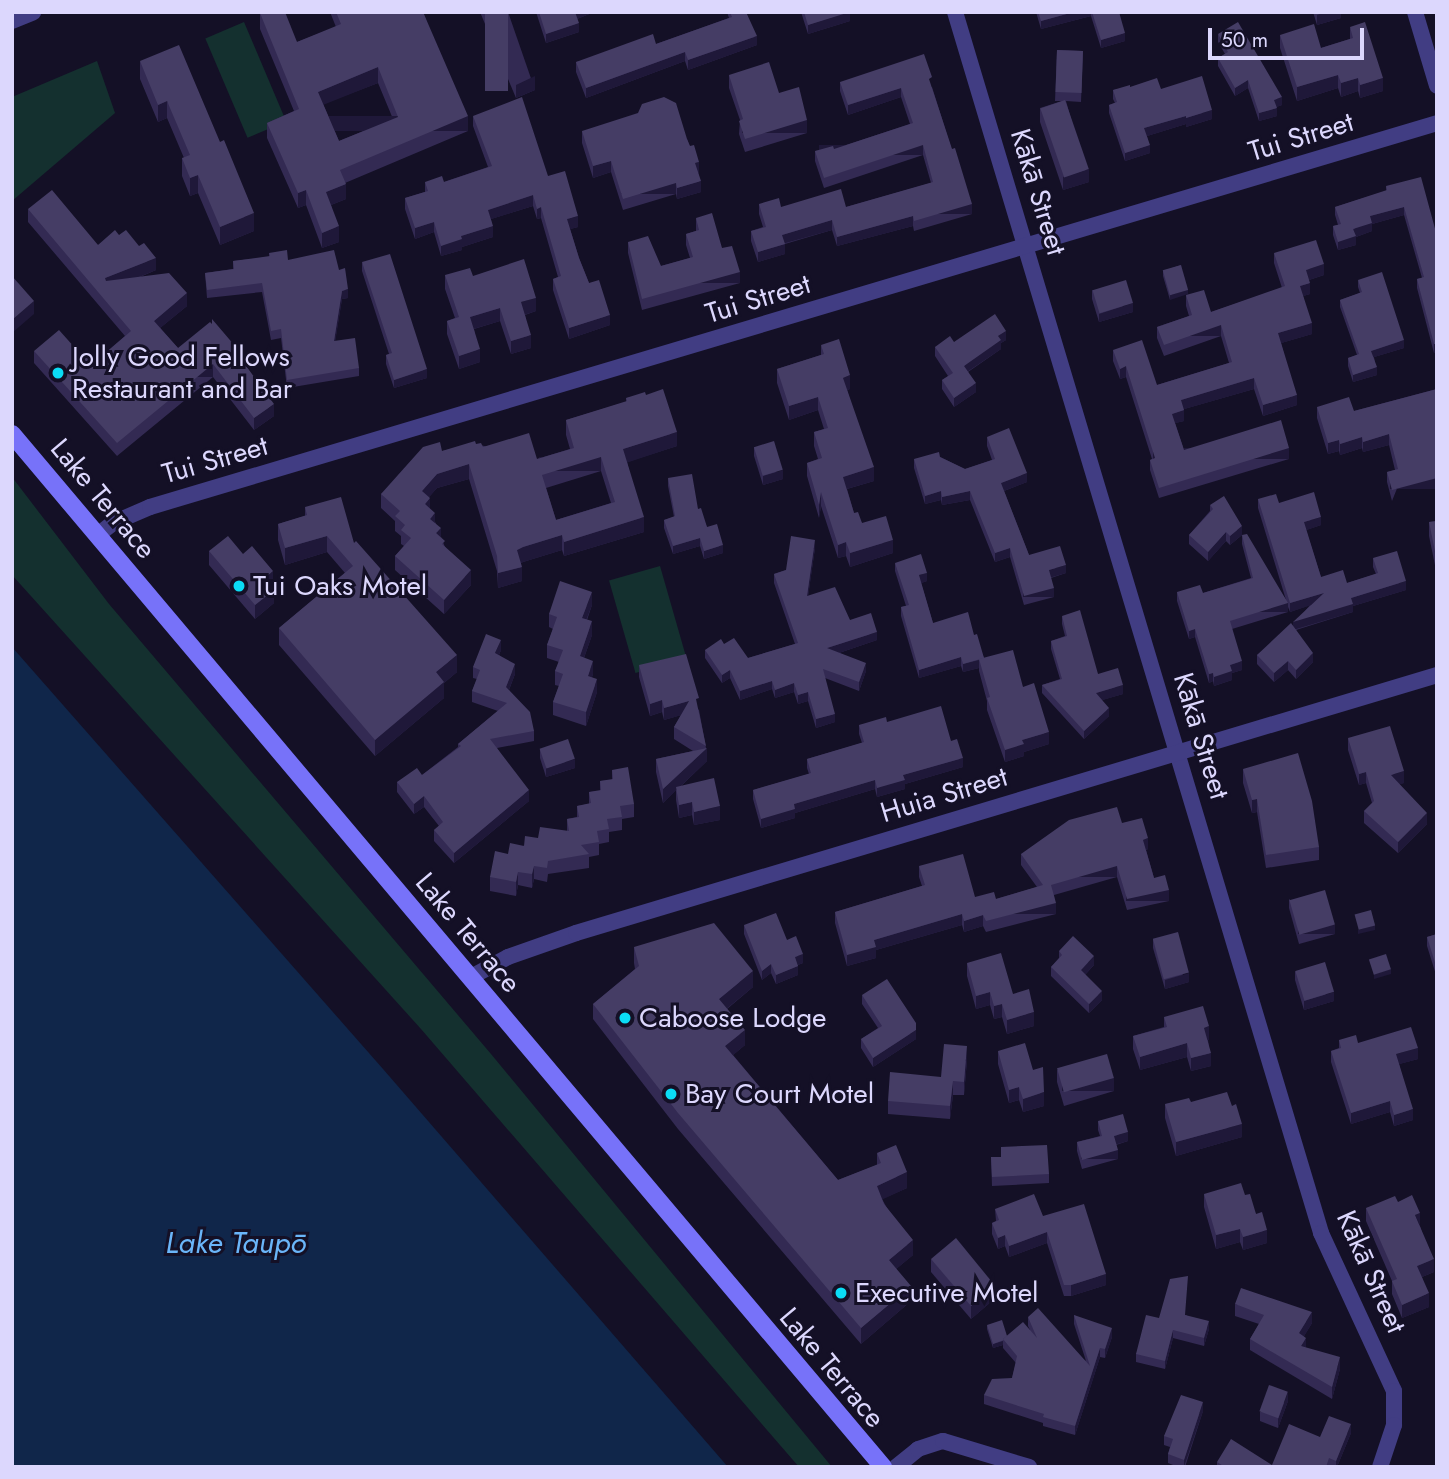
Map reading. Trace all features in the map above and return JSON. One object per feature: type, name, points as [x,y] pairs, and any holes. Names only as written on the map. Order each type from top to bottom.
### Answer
[{"type":"main road","name":"Lake Terrace","points":[[12,433],[883,1467]]},
{"type":"street","points":[[12,20],[32,12]]},
{"type":"street","name":"Kākā Street","points":[[955,12],[1321,1233],[1394,1391],[1394,1425],[1380,1467]]},
{"type":"street","points":[[1415,12],[1437,86]]},
{"type":"street","name":"Tui Street","points":[[99,534],[113,523],[150,507],[1437,123]]},
{"type":"street","name":"Huia Street","points":[[471,977],[508,957],[576,933],[1437,675]]},
{"type":"street","points":[[896,1467],[918,1450],[943,1440],[1030,1467]]},
{"type":"green space","points":[[244,22],[286,121],[248,138],[205,38]]},
{"type":"green space","points":[[97,61],[115,113],[12,201],[12,97]]},
{"type":"green space","points":[[12,477],[109,604],[491,1054],[832,1467],[799,1467],[421,1029],[12,575]]},
{"type":"green space","points":[[660,566],[686,658],[636,673],[609,581]]},
{"type":"water","name":"Lake Taupō","points":[[12,647],[383,1069],[728,1467],[12,1467]]},
{"type":"building","points":[[285,12],[297,42],[341,24],[336,12],[423,12],[468,116],[340,170],[346,184],[326,192],[339,226],[322,233],[306,190],[298,193],[267,123],[299,109],[260,13]],"holes":[[[378,67],[398,117],[339,141],[318,92]]]},
{"type":"building","points":[[485,12],[508,12],[508,91],[485,91]]},
{"type":"building","points":[[539,12],[575,12],[579,23],[546,34]]},
{"type":"building","points":[[730,12],[746,12],[757,36],[688,60],[685,52],[586,88],[576,62],[653,34],[656,44],[732,17]]},
{"type":"building","points":[[804,12],[850,12],[808,25]]},
{"type":"building","points":[[1038,12],[1074,12],[1041,21]]},
{"type":"building","points":[[1092,12],[1119,12],[1125,33],[1101,40]]},
{"type":"building","points":[[1238,22],[1282,97],[1274,100],[1277,108],[1259,113],[1248,80],[1235,88],[1218,58],[1228,52],[1218,34]]},
{"type":"building","points":[[1365,22],[1383,78],[1360,85],[1358,78],[1341,83],[1338,75],[1297,87],[1280,35],[1314,24],[1321,48],[1353,38],[1350,27]]},
{"type":"building","points":[[179,45],[220,142],[224,140],[254,213],[220,227],[198,175],[190,178],[182,158],[190,155],[167,101],[158,105],[140,61]]},
{"type":"building","points":[[1057,50],[1083,51],[1082,93],[1056,92]]},
{"type":"building","points":[[924,54],[932,77],[929,79],[952,149],[955,148],[972,204],[914,221],[913,216],[837,237],[832,220],[782,235],[785,244],[758,252],[751,231],[766,227],[759,204],[779,198],[781,207],[841,189],[846,207],[933,182],[923,145],[824,178],[815,151],[833,146],[834,149],[913,123],[901,88],[848,105],[840,82]]},
{"type":"building","points":[[769,62],[779,93],[799,87],[807,120],[745,139],[739,121],[743,119],[729,75]]},
{"type":"building","points":[[1202,76],[1212,110],[1144,128],[1150,145],[1125,153],[1109,105],[1117,102],[1113,90],[1157,78],[1161,89]]},
{"type":"building","points":[[522,97],[548,176],[565,171],[578,216],[567,219],[579,258],[589,283],[599,280],[610,315],[569,328],[553,279],[561,276],[541,207],[537,209],[533,195],[488,210],[493,226],[461,236],[462,239],[441,246],[434,222],[415,228],[405,198],[428,191],[425,182],[442,176],[444,182],[492,166],[473,116]]},
{"type":"building","points":[[664,97],[676,103],[690,146],[694,145],[699,162],[695,163],[701,181],[677,188],[676,183],[623,199],[611,161],[593,166],[582,131],[638,113],[642,104]]},
{"type":"building","points":[[1065,100],[1089,169],[1064,177],[1040,108]]},
{"type":"building","points":[[1421,177],[1437,236],[1437,344],[1434,344],[1417,279],[1424,277],[1404,207],[1370,216],[1372,223],[1353,229],[1356,236],[1338,242],[1333,226],[1341,224],[1335,207],[1387,190],[1386,186]]},
{"type":"building","points":[[52,190],[98,245],[115,230],[119,235],[126,230],[139,246],[144,243],[156,258],[105,278],[106,281],[169,273],[187,293],[154,321],[178,348],[210,322],[212,324],[212,319],[235,346],[233,348],[274,404],[254,418],[213,364],[117,443],[34,351],[59,330],[84,358],[90,353],[96,361],[131,331],[28,209]]},
{"type":"building","points":[[712,213],[722,248],[732,246],[740,272],[642,299],[628,242],[648,236],[661,266],[693,257],[686,234],[699,230],[696,218]]},
{"type":"building","points":[[1316,240],[1324,264],[1306,270],[1310,283],[1300,286],[1312,323],[1278,333],[1297,395],[1263,405],[1254,378],[1181,400],[1184,410],[1172,414],[1184,450],[1281,420],[1289,448],[1159,488],[1150,460],[1155,458],[1126,366],[1120,369],[1113,350],[1142,340],[1157,385],[1232,362],[1221,325],[1164,345],[1157,327],[1192,315],[1186,295],[1204,290],[1211,312],[1285,286],[1274,253]]},
{"type":"building","points":[[287,250],[288,260],[334,250],[339,270],[345,268],[348,289],[342,291],[334,341],[355,338],[359,368],[287,380],[281,329],[271,331],[262,283],[207,290],[205,273],[234,269],[233,261],[270,256],[269,253]]},
{"type":"building","points":[[390,254],[427,369],[394,380],[386,355],[392,353],[362,262]]},
{"type":"building","points":[[524,259],[536,298],[521,302],[531,335],[511,341],[500,308],[470,317],[480,349],[459,356],[447,321],[459,317],[445,275],[470,268],[473,276]]},
{"type":"building","points":[[1181,265],[1188,290],[1170,295],[1163,270]]},
{"type":"building","points":[[1382,272],[1404,340],[1371,351],[1377,367],[1353,375],[1348,358],[1359,354],[1340,300],[1362,292],[1358,280]]},
{"type":"building","points":[[12,276],[34,301],[12,320]]},
{"type":"building","points":[[1126,280],[1133,303],[1100,313],[1093,290]]},
{"type":"building","points":[[995,314],[1006,331],[998,336],[1001,340],[964,366],[976,383],[954,398],[942,380],[953,373],[935,347],[950,336],[954,342]]},
{"type":"building","points":[[839,339],[850,375],[843,378],[874,467],[843,477],[854,513],[858,512],[862,523],[886,516],[893,540],[850,553],[846,542],[838,545],[821,492],[819,505],[807,463],[822,458],[814,432],[828,428],[818,397],[789,406],[777,369],[824,354],[821,345]]},
{"type":"building","points":[[663,389],[677,432],[623,449],[644,517],[564,542],[562,535],[523,547],[517,550],[522,567],[498,573],[497,556],[469,464],[437,474],[422,491],[430,498],[425,504],[435,513],[430,519],[441,528],[436,533],[445,541],[442,544],[471,570],[444,600],[395,556],[411,538],[401,530],[405,525],[395,516],[400,511],[381,494],[423,447],[440,442],[442,451],[475,441],[483,447],[529,433],[537,459],[574,448],[566,420],[627,401],[626,398],[645,392],[646,395]],"holes":[[[601,457],[615,502],[556,520],[542,475]]]},
{"type":"building","points":[[1437,389],[1437,478],[1392,490],[1387,472],[1398,469],[1389,434],[1363,442],[1362,437],[1340,444],[1339,440],[1328,443],[1317,407],[1349,397],[1354,411]]},
{"type":"building","points":[[1009,428],[1027,473],[1001,483],[1029,555],[1060,546],[1066,565],[1049,570],[1054,588],[1024,596],[1010,548],[995,553],[970,491],[942,497],[941,491],[925,496],[914,459],[939,452],[940,457],[965,469],[995,459],[987,437]]},
{"type":"building","points":[[774,441],[783,470],[763,476],[754,447]]},
{"type":"building","points":[[692,474],[698,509],[701,508],[707,527],[717,524],[723,545],[704,551],[700,538],[673,546],[664,520],[675,516],[668,478]]},
{"type":"building","points":[[1314,492],[1321,517],[1304,522],[1321,577],[1343,570],[1347,583],[1378,573],[1373,558],[1397,551],[1406,581],[1351,598],[1353,604],[1293,622],[1324,593],[1290,603],[1258,499],[1276,494],[1279,503]]},
{"type":"building","points":[[1224,496],[1242,526],[1230,536],[1226,532],[1208,552],[1189,535],[1213,509],[1210,505]]},
{"type":"building","points":[[341,497],[354,543],[356,541],[457,655],[436,672],[444,682],[375,740],[279,628],[353,566],[327,536],[285,548],[278,524],[307,515],[305,507]]},
{"type":"building","points":[[1437,521],[1437,561],[1429,522]]},
{"type":"building","points":[[1247,534],[1288,603],[1230,621],[1242,661],[1230,665],[1232,671],[1214,677],[1213,673],[1209,674],[1195,629],[1189,631],[1177,592],[1200,585],[1203,593],[1253,578],[1242,535]]},
{"type":"building","points":[[228,536],[243,554],[252,546],[273,571],[264,579],[274,590],[255,605],[209,551]]},
{"type":"building","points":[[791,536],[815,540],[807,596],[835,587],[850,620],[871,613],[877,632],[827,648],[866,663],[859,682],[823,669],[835,714],[816,719],[808,692],[798,695],[794,683],[775,690],[772,681],[740,691],[730,670],[722,675],[705,650],[721,639],[724,644],[734,638],[748,658],[798,643],[774,574],[786,570]]},
{"type":"building","points":[[921,554],[927,573],[919,575],[933,623],[968,612],[984,658],[963,664],[961,657],[919,670],[901,607],[909,605],[895,563]]},
{"type":"building","points":[[560,581],[592,592],[582,618],[592,621],[580,656],[593,661],[588,676],[597,679],[586,712],[553,702],[563,674],[555,671],[563,650],[547,645],[557,617],[549,614]]},
{"type":"building","points":[[1080,610],[1098,674],[1118,668],[1123,685],[1096,693],[1109,708],[1084,731],[1042,685],[1062,679],[1051,641],[1067,636],[1062,616]]},
{"type":"building","points":[[1291,623],[1313,653],[1296,670],[1288,661],[1274,673],[1257,655]]},
{"type":"building","points":[[486,634],[501,640],[495,653],[515,664],[506,687],[530,712],[534,731],[490,739],[529,790],[454,853],[434,830],[443,822],[424,796],[414,804],[397,782],[417,768],[422,775],[461,746],[458,744],[507,703],[472,691],[480,670],[473,667]]},
{"type":"building","points":[[1013,650],[1023,687],[1034,683],[1049,732],[1022,740],[1024,744],[1005,750],[987,698],[990,697],[979,659]]},
{"type":"building","points":[[686,654],[699,698],[696,699],[706,746],[674,727],[689,701],[664,708],[662,700],[650,704],[639,665]]},
{"type":"building","points":[[941,706],[951,741],[957,739],[963,758],[903,775],[905,780],[877,788],[875,780],[794,804],[795,809],[761,819],[753,790],[811,773],[807,759],[864,742],[859,725],[886,717],[887,722]]},
{"type":"building","points":[[1390,726],[1404,771],[1391,775],[1427,813],[1398,842],[1364,811],[1374,801],[1366,772],[1359,774],[1348,738]]},
{"type":"building","points":[[568,739],[575,759],[546,769],[540,749]]},
{"type":"building","points":[[707,748],[663,789],[656,759]]},
{"type":"building","points":[[1298,753],[1312,801],[1319,847],[1266,855],[1257,799],[1252,800],[1243,769]]},
{"type":"building","points":[[628,767],[634,804],[620,806],[622,817],[607,819],[609,829],[597,831],[599,842],[581,845],[589,854],[548,861],[547,868],[534,866],[532,874],[518,872],[516,882],[490,877],[495,851],[508,854],[510,843],[524,846],[525,836],[538,838],[540,827],[569,831],[567,819],[579,817],[577,806],[591,803],[589,792],[601,790],[600,781],[613,779],[612,770]]},
{"type":"building","points":[[714,778],[720,806],[694,812],[692,802],[679,805],[676,787]]},
{"type":"building","points":[[1117,807],[1122,823],[1142,818],[1148,838],[1143,840],[1154,878],[1165,875],[1169,890],[1127,899],[1117,866],[1051,885],[1056,903],[986,921],[983,915],[964,921],[962,914],[874,940],[876,947],[847,955],[835,912],[925,885],[919,866],[963,854],[975,897],[994,892],[996,899],[1043,885],[1021,854],[1069,820]]},
{"type":"building","points":[[1325,890],[1335,925],[1299,935],[1289,900]]},
{"type":"building","points":[[1371,910],[1375,925],[1359,930],[1355,914]]},
{"type":"building","points":[[776,913],[787,940],[796,936],[803,954],[795,957],[798,966],[776,975],[771,964],[762,971],[744,925]]},
{"type":"building","points":[[714,923],[753,971],[719,999],[745,1030],[725,1046],[838,1180],[881,1163],[877,1153],[896,1145],[907,1172],[877,1186],[884,1204],[913,1240],[889,1260],[911,1286],[861,1328],[678,1113],[593,1004],[639,966],[634,947]]},
{"type":"building","points":[[1178,932],[1189,973],[1164,979],[1153,939]]},
{"type":"building","points":[[1437,934],[1437,969],[1427,937]]},
{"type":"building","points":[[1073,936],[1094,956],[1081,970],[1102,991],[1089,1004],[1051,967],[1062,955],[1059,951]]},
{"type":"building","points":[[1001,953],[1013,994],[1029,989],[1034,1012],[1007,1020],[1002,1004],[994,1006],[990,992],[976,996],[967,963]]},
{"type":"building","points":[[1386,954],[1391,969],[1374,975],[1369,960]]},
{"type":"building","points":[[1325,962],[1334,992],[1304,1001],[1295,971]]},
{"type":"building","points":[[887,979],[916,1023],[916,1030],[873,1058],[861,1039],[882,1026],[862,995]]},
{"type":"building","points":[[1203,1006],[1209,1026],[1204,1028],[1211,1053],[1191,1058],[1187,1043],[1140,1057],[1133,1036],[1167,1027],[1164,1017]]},
{"type":"building","points":[[1411,1027],[1418,1048],[1396,1054],[1413,1109],[1394,1115],[1390,1101],[1351,1113],[1331,1051],[1341,1048],[1339,1040],[1356,1035],[1358,1043]]},
{"type":"building","points":[[1025,1043],[1033,1070],[1043,1067],[1044,1092],[1023,1099],[1019,1087],[1009,1090],[998,1051]]},
{"type":"building","points":[[944,1044],[967,1046],[964,1082],[953,1081],[950,1106],[888,1101],[890,1072],[941,1077]]},
{"type":"building","points":[[1107,1054],[1114,1078],[1064,1092],[1057,1068]]},
{"type":"building","points":[[1227,1092],[1232,1106],[1236,1104],[1242,1124],[1176,1142],[1165,1104],[1189,1098],[1191,1102]]},
{"type":"building","points":[[1123,1114],[1128,1132],[1114,1136],[1118,1150],[1082,1160],[1077,1142],[1102,1136],[1098,1121]]},
{"type":"building","points":[[1047,1145],[1049,1174],[992,1177],[991,1157],[1001,1157],[1001,1147]]},
{"type":"building","points":[[1241,1183],[1245,1195],[1250,1194],[1256,1214],[1262,1212],[1267,1230],[1243,1237],[1240,1229],[1216,1235],[1204,1194]]},
{"type":"building","points":[[1034,1194],[1043,1216],[1084,1204],[1106,1274],[1064,1285],[1047,1232],[1009,1246],[1005,1235],[998,1238],[992,1223],[999,1220],[995,1209]]},
{"type":"building","points":[[1412,1195],[1420,1213],[1415,1215],[1434,1259],[1417,1266],[1429,1293],[1402,1305],[1392,1281],[1397,1279],[1366,1208],[1395,1196],[1398,1202]]},
{"type":"building","points":[[956,1238],[992,1282],[992,1288],[971,1306],[931,1259]]},
{"type":"building","points":[[1188,1276],[1185,1315],[1209,1321],[1204,1338],[1173,1330],[1165,1361],[1136,1354],[1146,1315],[1159,1318],[1170,1279]]},
{"type":"building","points":[[1241,1288],[1312,1312],[1299,1333],[1306,1338],[1301,1346],[1340,1357],[1332,1387],[1250,1339],[1264,1315],[1235,1304]]},
{"type":"building","points":[[1038,1308],[1090,1366],[1074,1315],[1112,1328],[1105,1349],[1100,1348],[1075,1426],[984,1395],[992,1379],[1012,1378],[1017,1356],[1003,1339],[1023,1322],[1037,1338],[1028,1317]]},
{"type":"building","points":[[1002,1320],[1007,1336],[993,1344],[987,1325]]},
{"type":"building","points":[[1269,1385],[1288,1392],[1278,1418],[1259,1411]]},
{"type":"building","points":[[1181,1395],[1203,1402],[1184,1460],[1168,1454],[1173,1439],[1164,1436]]},
{"type":"building","points":[[1329,1416],[1351,1424],[1336,1461],[1329,1458],[1326,1467],[1225,1467],[1217,1462],[1231,1439],[1272,1465],[1289,1424],[1320,1437]]},
{"type":"place","name":"Jolly Good Fellows Restaurant and Bar","points":[[58,373]]},
{"type":"place","name":"Tui Oaks Motel","points":[[239,586]]},
{"type":"place","name":"Caboose Lodge","points":[[625,1018]]},
{"type":"place","name":"Bay Court Motel","points":[[671,1094]]},
{"type":"place","name":"Executive Motel","points":[[841,1293]]}]
